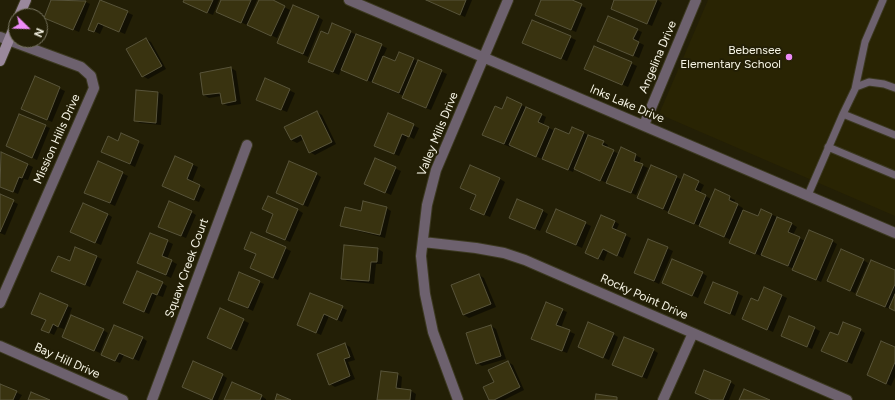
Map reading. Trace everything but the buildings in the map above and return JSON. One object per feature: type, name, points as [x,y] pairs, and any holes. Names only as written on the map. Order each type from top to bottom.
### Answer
[{"type":"main road","points":[[0,61],[4,38]]},
{"type":"street","name":"Inks Lake Drive","points":[[349,0],[895,233]]},
{"type":"street","name":"Valley Mills Drive","points":[[458,400],[433,332],[425,294],[422,256],[427,205],[436,170],[508,0]]},
{"type":"street","name":"Angelina Drive","points":[[644,125],[696,0]]},
{"type":"street","name":"Mission Hills Drive","points":[[0,303],[94,88],[91,76],[81,67],[4,38]]},
{"type":"street","name":"Squaw Creek Court","points":[[152,400],[247,145]]},
{"type":"street","name":"Rocky Point Drive","points":[[423,242],[476,248],[504,253],[525,260],[847,400]]},
{"type":"street","points":[[663,400],[693,333]]},
{"type":"street","name":"Bay Hill Drive","points":[[0,346],[123,400]]},
{"type":"lane","points":[[808,195],[854,90],[865,42],[883,0]]},
{"type":"lane","points":[[854,90],[856,86],[869,82],[884,84],[895,88]]},
{"type":"lane","points":[[843,114],[895,135]]},
{"type":"lane","points":[[828,147],[895,175]]},
{"type":"shaded area","name":"Bebensee Elementary School","points":[[708,0],[895,0],[895,216],[659,114]]},
{"type":"place","name":"Bebensee Elementary School","points":[[789,57]]}]
